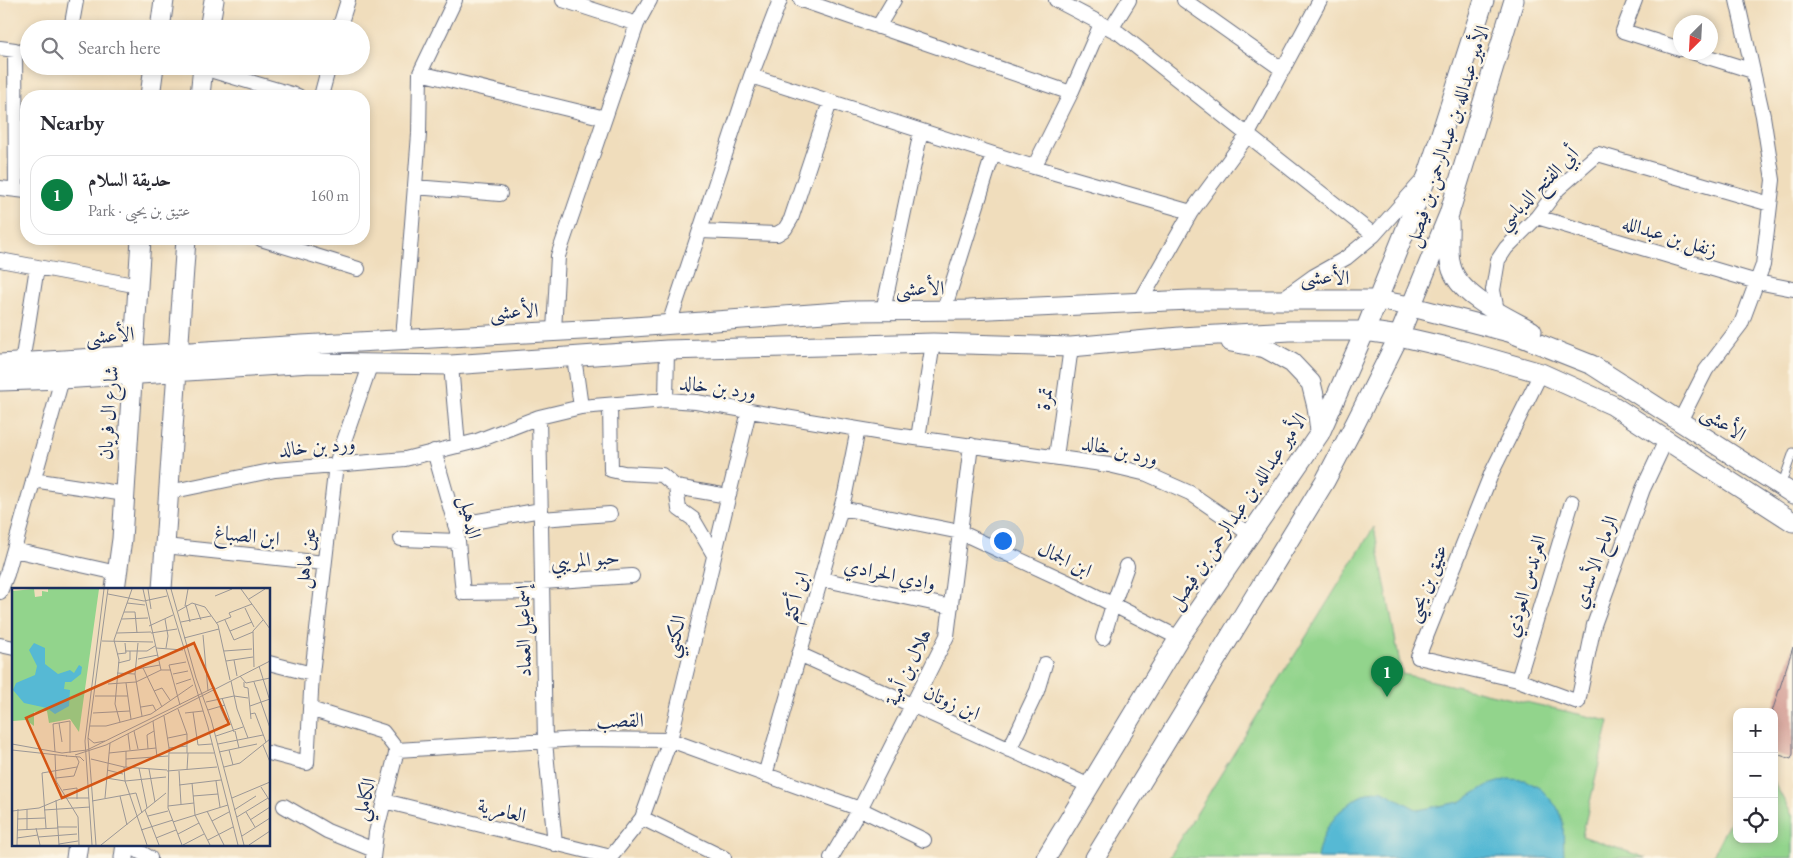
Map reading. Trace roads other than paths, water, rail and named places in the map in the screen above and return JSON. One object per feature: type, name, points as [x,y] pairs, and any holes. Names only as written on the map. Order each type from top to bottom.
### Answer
[{"type":"street","points":[[161,20],[164,0]]},
{"type":"street","points":[[211,20],[214,0]]},
{"type":"street","points":[[403,339],[419,134],[420,73],[455,0]]},
{"type":"street","points":[[563,0],[637,24]]},
{"type":"street","points":[[554,331],[558,256],[637,24],[650,0]]},
{"type":"street","points":[[669,324],[751,76],[780,0]]},
{"type":"street","points":[[801,0],[1071,93]]},
{"type":"street","points":[[878,27],[894,0]]},
{"type":"street","points":[[1056,0],[1119,33],[1374,235]]},
{"type":"street","points":[[1034,167],[1106,26],[1129,0]]},
{"type":"street","points":[[1184,0],[1283,70]]},
{"type":"street","points":[[1140,302],[1191,212],[1247,136],[1319,0]]},
{"type":"street","name":"الأمير عبدالله بن عبدالرحمن بن فيصل","points":[[1046,858],[1179,638],[1320,433],[1365,331],[1428,174],[1484,0]]},
{"type":"street","name":"الأمير عبدالله بن عبدالرحمن بن فيصل","points":[[1095,858],[1325,481],[1399,336],[1449,214],[1514,0]]},
{"type":"street","points":[[1635,0],[1623,31],[1673,47]]},
{"type":"street","points":[[1680,420],[1706,370],[1741,324],[1763,265],[1773,180],[1763,116],[1737,0]]},
{"type":"street","points":[[73,20],[76,1]]},
{"type":"street","points":[[340,20],[343,2]]},
{"type":"street","points":[[0,48],[15,50],[20,167]]},
{"type":"street","points":[[1718,60],[1753,71]]},
{"type":"street","points":[[420,73],[605,118]]},
{"type":"street","points":[[151,90],[153,75]]},
{"type":"street","points":[[201,90],[202,75]]},
{"type":"street","points":[[229,75],[278,90]]},
{"type":"street","points":[[323,90],[327,75]]},
{"type":"street","points":[[751,76],[1034,167],[1191,212]]},
{"type":"street","points":[[700,231],[777,234],[785,229],[791,219],[830,102]]},
{"type":"street","points":[[883,311],[922,131]]},
{"type":"street","points":[[944,310],[993,154]]},
{"type":"street","name":"أبي الفتح الدباسي","points":[[1509,332],[1497,311],[1493,290],[1498,260],[1506,248],[1537,217],[1558,189],[1598,154],[1770,204]]},
{"type":"street","points":[[1282,299],[1314,276],[1346,258],[1374,235],[1428,174]]},
{"type":"street","points":[[415,186],[500,194]]},
{"type":"street","points":[[0,188],[20,190]]},
{"type":"street","points":[[1449,214],[1451,266],[1457,280],[1468,292],[1497,311],[1592,365]]},
{"type":"street","name":"زنفل بن عبدالله","points":[[1537,217],[1757,282],[1793,289]]},
{"type":"street","name":"شارع ال فريان","points":[[116,581],[122,539],[141,245]]},
{"type":"street","points":[[162,588],[186,245]]},
{"type":"street","points":[[291,245],[358,269]]},
{"type":"street","points":[[0,260],[139,286]]},
{"type":"street","points":[[22,363],[37,267]]},
{"type":"street","name":"الأعشى","points":[[0,364],[669,324],[852,311],[944,310],[1140,302],[1282,299],[1376,300],[1411,306],[1509,332],[1592,365],[1680,420],[1787,491]]},
{"type":"street","name":"الأعشى","points":[[0,381],[62,379],[310,363],[451,364],[667,350],[933,343],[1071,347],[1180,337],[1290,331],[1365,331],[1464,350],[1541,373],[1612,406],[1793,522]]},
{"type":"street","points":[[1180,337],[1243,343],[1264,348],[1292,363],[1310,383],[1317,407],[1320,433]]},
{"type":"street","points":[[918,438],[933,343]]},
{"type":"street","name":"تمرة","points":[[1056,457],[1071,347]]},
{"type":"street","points":[[666,400],[667,350]]},
{"type":"street","points":[[574,357],[581,407]]},
{"type":"street","name":"عين ماهل","points":[[270,753],[307,763],[312,674],[336,464],[371,362]]},
{"type":"street","points":[[451,364],[458,446]]},
{"type":"street","name":"عتيق بن يحيى","points":[[1541,373],[1492,472],[1418,657],[1518,680],[1578,702]]},
{"type":"street","points":[[0,592],[14,550],[62,379]]},
{"type":"street","name":"ورد بن خالد","points":[[169,492],[275,470],[405,459],[477,441],[539,418],[581,407],[666,400],[696,402],[858,429],[1110,465],[1147,474],[1190,493],[1251,535]]},
{"type":"street","points":[[610,404],[612,470],[624,473],[662,475],[676,487],[728,496]]},
{"type":"street","name":"الكتبي","points":[[611,858],[642,818],[670,740],[749,410]]},
{"type":"street","name":"إسماعيل العماد","points":[[539,418],[544,742],[558,849]]},
{"type":"street","name":"ابن أكثم","points":[[765,775],[841,508],[858,429]]},
{"type":"street","name":"الرماح الأسدي","points":[[1578,702],[1594,625],[1642,488],[1666,440]]},
{"type":"street","name":"هلال بن أمية","points":[[831,858],[860,809],[947,636],[971,445]]},
{"type":"street","name":"الدهيل","points":[[434,451],[455,524],[463,592]]},
{"type":"street","points":[[33,480],[125,494]]},
{"type":"street","points":[[676,487],[680,510],[693,519],[714,555]]},
{"type":"street","name":"العرندس العوذي","points":[[1518,680],[1572,502]]},
{"type":"street","name":"ابن الجمال","points":[[841,508],[960,532],[1113,604],[1179,638]]},
{"type":"street","points":[[455,524],[541,514],[610,514]]},
{"type":"street","points":[[401,538],[458,541]]},
{"type":"street","name":"ابن الصباغ","points":[[165,546],[324,563]]},
{"type":"street","points":[[14,550],[116,581]]},
{"type":"street","points":[[1103,638],[1127,566]]},
{"type":"street","name":"حبو المريبي","points":[[463,592],[542,587],[632,576]]},
{"type":"street","name":"وادي الحرادي","points":[[821,579],[951,607]]},
{"type":"street","name":"ابن زوتان","points":[[799,654],[1090,786]]},
{"type":"street","points":[[270,663],[312,674]]},
{"type":"street","points":[[1009,750],[1037,691],[1045,664]]},
{"type":"street","points":[[310,709],[384,732],[396,750]]},
{"type":"street","name":"القصب","points":[[396,750],[579,740],[670,740],[860,809],[924,840]]},
{"type":"street","name":"الكاملي","points":[[374,854],[376,833],[396,750]]},
{"type":"street","name":"العامرية","points":[[384,801],[558,849],[611,858]]},
{"type":"street","points":[[284,806],[327,831],[374,854]]},
{"type":"street","points":[[642,818],[724,858]]},
{"type":"street","points":[[129,846],[150,858]]},
{"type":"lane","points":[[1787,491],[1793,452]]},
{"type":"water","points":[[1508,779],[1525,780],[1541,789],[1557,807],[1563,823],[1564,858],[1317,858],[1327,828],[1339,812],[1357,798],[1369,792],[1381,790],[1418,810],[1460,802],[1488,785]]},
{"type":"place","name":"حديقة السلام","points":[[1387,697]]}]
